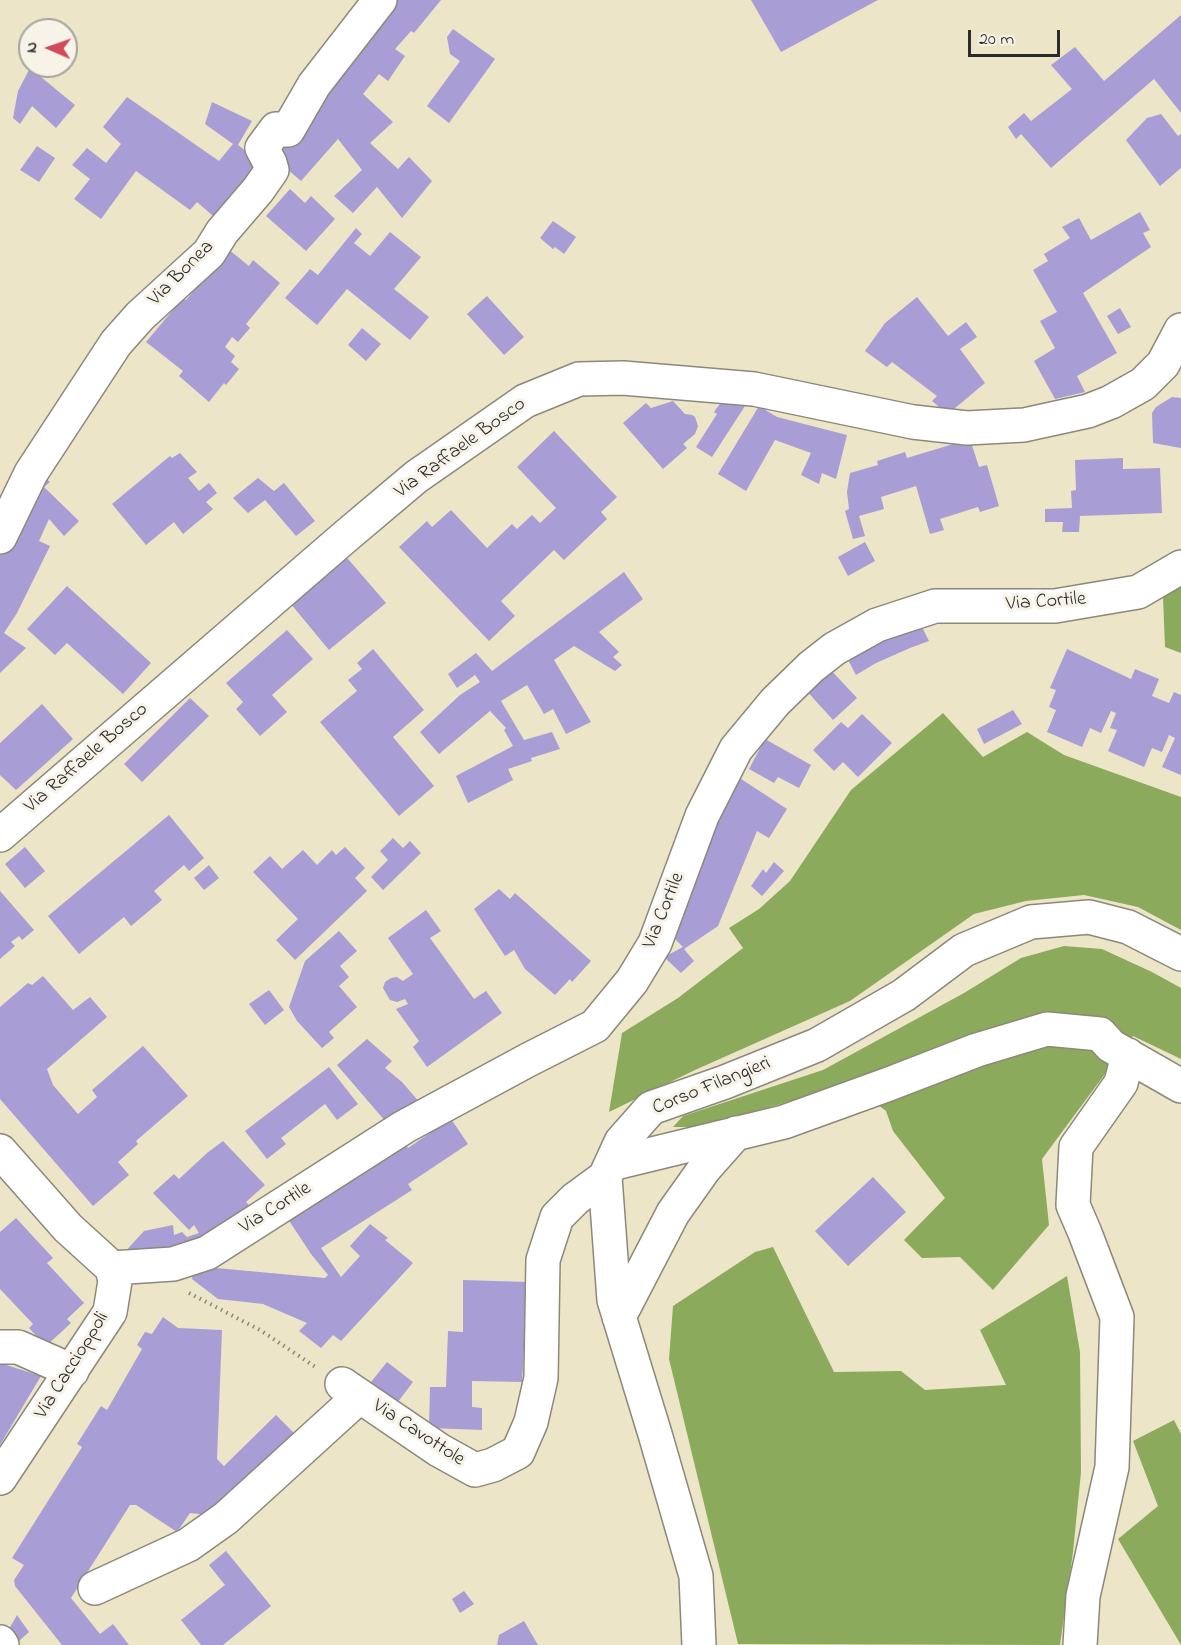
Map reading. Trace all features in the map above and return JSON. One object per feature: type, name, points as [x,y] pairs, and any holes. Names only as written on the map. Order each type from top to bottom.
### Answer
[{"type":"street","name":"Via Bonea","points":[[0,537],[31,473],[116,343],[141,316],[208,253],[222,232],[258,190],[272,170],[262,148],[276,129],[288,130],[314,86],[380,0]]},
{"type":"street","name":"Via Raffaele Bosco","points":[[0,835],[416,477],[525,401],[579,379],[623,378],[754,389],[913,422],[967,428],[1024,425],[1088,411],[1111,402],[1143,384],[1163,363],[1181,330]]},
{"type":"street","name":"Via Cortile","points":[[112,1268],[173,1264],[207,1253],[404,1127],[595,1026],[632,981],[655,943],[702,816],[736,748],[775,702],[834,649],[877,625],[935,606],[1055,606],[1138,592],[1181,567]]},
{"type":"street","name":"Corso Filangieri","points":[[608,1171],[621,1143],[651,1108],[725,1082],[817,1045],[904,995],[964,950],[1031,922],[1089,917],[1128,927],[1181,954]]},
{"type":"street","points":[[699,1645],[696,1576],[656,1434],[614,1300],[608,1171],[736,1133],[784,1122],[977,1050],[1047,1029],[1100,1034],[1111,1046],[1181,1086]]},
{"type":"street","points":[[1080,1645],[1083,1596],[1112,1467],[1117,1317],[1073,1205],[1076,1147],[1121,1083],[1139,1062]]},
{"type":"street","points":[[619,1317],[673,1213],[705,1168],[736,1133]]},
{"type":"street","points":[[0,1151],[68,1228],[112,1268]]},
{"type":"street","name":"Via Cavottole","points":[[351,1390],[439,1450],[475,1470],[493,1466],[518,1452],[531,1422],[541,1378],[543,1260],[557,1217],[608,1171]]},
{"type":"street","name":"Via Caccioppoli","points":[[0,1478],[110,1312],[115,1281],[112,1268]]},
{"type":"street","points":[[0,1347],[18,1347],[72,1371]]},
{"type":"street","points":[[94,1588],[188,1545],[226,1518],[351,1390]]},
{"type":"path","points":[[180,1288],[260,1330],[351,1390]]},
{"type":"green space","points":[[1181,585],[1181,653],[1165,647],[1163,597]]},
{"type":"green space","points":[[943,713],[983,757],[1027,732],[1064,755],[1181,797],[1181,930],[1138,907],[1084,895],[1026,901],[974,914],[850,1001],[695,1070],[609,1112],[622,1033],[678,998],[743,948],[729,928],[759,909],[790,881],[851,790]]},
{"type":"green space","points":[[1064,946],[1102,949],[1181,988],[1181,1059],[1133,1036],[1042,1159],[1049,1225],[993,1290],[960,1257],[922,1258],[904,1240],[945,1198],[893,1131],[886,1111],[869,1098],[837,1091],[784,1103],[701,1127],[673,1127],[683,1116],[823,1070],[964,993],[1021,958]]},
{"type":"green space","points":[[773,1247],[834,1372],[901,1371],[925,1390],[1006,1385],[980,1330],[1067,1276],[1080,1352],[1081,1472],[1060,1645],[738,1644],[669,1359],[673,1306],[755,1252]]},
{"type":"green space","points":[[1174,1420],[1181,1434],[1181,1645],[1118,1539],[1158,1506],[1133,1441]]},
{"type":"building","points":[[391,0],[441,0],[414,33],[411,31],[395,49],[405,56],[388,81],[379,74],[363,94],[393,122],[370,143],[398,169],[409,157],[432,181],[402,218],[377,187],[353,213],[334,196],[362,170],[338,139],[301,181],[266,151]]},
{"type":"building","points":[[751,0],[878,0],[781,52]]},
{"type":"building","points":[[1181,15],[1181,113],[1154,79],[1051,168],[1021,134],[1016,139],[1008,127],[1024,113],[1031,121],[1072,89],[1051,65],[1075,47],[1104,81]]},
{"type":"building","points":[[453,29],[495,59],[449,123],[427,106],[460,61],[450,54],[447,37]]},
{"type":"building","points":[[25,78],[42,78],[75,105],[56,128],[32,106],[20,124],[13,118],[18,91]]},
{"type":"building","points":[[127,97],[219,161],[233,144],[205,124],[212,102],[252,121],[238,145],[267,167],[221,223],[197,202],[190,210],[136,171],[101,219],[74,199],[90,179],[72,165],[87,148],[106,163],[121,144],[103,127]]},
{"type":"building","points":[[1161,114],[1178,136],[1181,134],[1181,168],[1160,186],[1126,140],[1147,118]]},
{"type":"building","points":[[37,146],[55,158],[39,182],[20,170]]},
{"type":"building","points":[[290,189],[305,203],[311,196],[335,219],[306,251],[266,216]]},
{"type":"building","points":[[1140,212],[1150,230],[1143,233],[1151,247],[1083,293],[1117,353],[1077,376],[1085,392],[1055,399],[1034,361],[1055,348],[1040,321],[1057,312],[1033,270],[1048,261],[1044,254],[1070,238],[1062,227],[1079,218],[1091,240]]},
{"type":"building","points":[[553,221],[576,237],[564,254],[555,247],[553,249],[540,238]]},
{"type":"building","points":[[356,228],[362,234],[354,243],[370,256],[390,232],[421,257],[394,289],[429,317],[410,340],[347,289],[317,325],[285,298],[310,269],[318,275]]},
{"type":"building","points":[[228,249],[249,266],[253,260],[280,283],[246,324],[250,328],[238,342],[232,337],[225,347],[235,356],[231,362],[239,369],[209,402],[179,376],[183,371],[146,342],[183,298],[186,300]]},
{"type":"building","points":[[487,296],[524,337],[504,355],[467,314]]},
{"type":"building","points":[[917,297],[948,336],[966,322],[977,337],[960,349],[985,383],[948,414],[932,401],[937,396],[892,362],[887,367],[865,351],[885,323]]},
{"type":"building","points":[[1120,308],[1131,327],[1118,334],[1107,316]]},
{"type":"building","points":[[362,328],[381,344],[366,361],[348,345]]},
{"type":"building","points":[[1172,397],[1181,398],[1181,448],[1153,443],[1152,413],[1156,407]]},
{"type":"building","points":[[673,401],[685,414],[695,417],[698,426],[695,434],[683,444],[687,448],[663,469],[623,423],[646,403],[651,408]]},
{"type":"building","points":[[722,401],[745,406],[712,457],[696,447],[717,414],[714,412]]},
{"type":"building","points":[[759,406],[777,417],[847,435],[836,479],[822,473],[819,484],[801,475],[811,453],[775,440],[746,491],[718,474]]},
{"type":"building","points":[[554,431],[617,497],[601,512],[607,519],[564,560],[554,550],[501,601],[515,616],[489,641],[399,547],[427,521],[432,527],[451,510],[487,548],[512,524],[517,529],[532,515],[540,523],[556,508],[517,467]]},
{"type":"building","points":[[970,439],[979,467],[987,465],[999,506],[980,512],[978,507],[940,519],[944,530],[930,534],[916,486],[881,497],[884,509],[859,516],[865,536],[853,539],[845,511],[849,509],[847,492],[850,473],[878,465],[877,461],[905,452],[907,458]]},
{"type":"building","points":[[180,453],[197,472],[188,478],[199,491],[209,483],[217,493],[206,502],[213,509],[183,534],[174,522],[146,545],[112,504],[170,456],[172,458]]},
{"type":"building","points":[[1123,458],[1123,469],[1160,468],[1162,513],[1080,516],[1079,532],[1062,532],[1063,522],[1045,522],[1045,509],[1072,508],[1071,491],[1076,490],[1075,460]]},
{"type":"building","points":[[38,472],[50,482],[44,487],[79,521],[64,536],[49,519],[39,541],[50,546],[17,613],[4,633],[26,648],[0,673],[0,556]]},
{"type":"building","points":[[258,478],[274,491],[284,483],[315,521],[296,536],[265,500],[248,513],[233,498]]},
{"type":"building","points":[[865,542],[875,561],[848,576],[838,557]]},
{"type":"building","points":[[342,552],[386,603],[329,650],[286,598]]},
{"type":"building","points":[[624,572],[643,599],[599,632],[619,652],[613,657],[622,665],[615,671],[574,646],[554,660],[591,722],[566,734],[553,709],[544,714],[527,685],[501,701],[524,740],[552,732],[560,749],[531,758],[532,761],[508,769],[513,780],[468,803],[456,776],[513,746],[504,730],[506,728],[490,711],[439,754],[420,732],[460,695],[480,682],[475,675],[457,688],[448,674],[476,653],[492,671]]},
{"type":"building","points":[[67,586],[151,663],[123,694],[67,643],[55,655],[27,629]]},
{"type":"building","points":[[919,621],[929,641],[876,663],[856,675],[845,654]]},
{"type":"building","points":[[287,630],[313,659],[272,695],[287,712],[260,736],[236,709],[243,702],[226,683]]},
{"type":"building","points":[[373,649],[424,710],[393,737],[434,786],[399,816],[320,722],[357,691],[348,680],[362,669],[357,663]]},
{"type":"building","points":[[1067,649],[1131,679],[1135,669],[1159,679],[1152,696],[1169,703],[1174,692],[1181,695],[1181,775],[1162,767],[1175,738],[1169,735],[1162,752],[1152,748],[1144,767],[1108,751],[1117,730],[1110,728],[1116,713],[1111,711],[1101,733],[1090,728],[1082,747],[1047,732],[1056,710],[1049,707],[1056,690],[1050,688]]},
{"type":"building","points":[[828,667],[857,698],[833,720],[805,689]]},
{"type":"building","points":[[190,698],[209,716],[142,782],[124,764]]},
{"type":"building","points":[[42,704],[73,739],[16,790],[0,775],[0,743]]},
{"type":"building","points":[[1013,710],[1022,724],[984,744],[977,729]]},
{"type":"building","points":[[862,714],[892,743],[858,777],[843,762],[834,771],[813,750],[841,722],[848,728]]},
{"type":"building","points":[[765,739],[811,765],[799,788],[778,777],[774,783],[749,769]]},
{"type":"building","points":[[735,775],[787,809],[769,838],[757,831],[718,926],[684,949],[694,961],[681,973],[664,957],[683,947],[669,933]]},
{"type":"building","points":[[169,815],[204,858],[189,871],[184,865],[154,891],[162,900],[131,926],[124,917],[79,954],[48,916]]},
{"type":"building","points":[[393,838],[403,848],[410,841],[421,853],[383,890],[371,877],[388,860],[380,851]]},
{"type":"building","points":[[25,847],[45,871],[25,888],[5,864]]},
{"type":"building","points":[[345,847],[365,868],[355,878],[367,891],[295,960],[276,940],[298,919],[253,872],[270,856],[282,869],[303,850],[317,865],[332,850],[336,855]]},
{"type":"building","points":[[774,862],[784,871],[762,896],[751,886],[763,869],[766,873]]},
{"type":"building","points":[[209,865],[219,878],[204,890],[194,878]]},
{"type":"building","points":[[499,889],[510,899],[515,893],[591,961],[572,982],[570,979],[555,995],[525,969],[514,950],[505,956],[474,909]]},
{"type":"building","points":[[0,891],[34,930],[22,940],[19,936],[11,942],[15,946],[0,959]]},
{"type":"building","points":[[426,910],[441,931],[430,938],[474,999],[486,991],[502,1013],[427,1067],[413,1047],[419,1041],[396,1009],[408,1004],[405,999],[397,1002],[390,1000],[383,988],[385,982],[391,978],[397,977],[403,981],[413,974],[388,938]]},
{"type":"building","points":[[339,931],[357,951],[340,966],[349,977],[339,986],[357,1007],[329,1032],[334,1038],[322,1048],[297,1021],[289,1007],[305,961]]},
{"type":"building","points":[[43,976],[73,1010],[90,997],[107,1017],[47,1069],[53,1085],[78,1114],[97,1097],[92,1090],[143,1046],[188,1096],[136,1141],[138,1144],[118,1162],[129,1175],[93,1206],[0,1099],[0,1007],[28,983],[32,985]]},
{"type":"building","points":[[269,990],[284,1010],[265,1025],[249,1004]]},
{"type":"building","points":[[367,1039],[392,1061],[385,1068],[402,1082],[421,1104],[392,1129],[337,1065]]},
{"type":"building","points":[[329,1067],[358,1104],[337,1120],[325,1104],[281,1138],[286,1144],[267,1159],[245,1131]]},
{"type":"building","points":[[445,1110],[468,1144],[408,1184],[412,1190],[321,1248],[341,1277],[360,1256],[350,1246],[370,1224],[413,1263],[341,1341],[333,1335],[321,1348],[299,1331],[307,1323],[263,1304],[218,1299],[192,1279],[194,1266],[325,1278],[328,1275],[284,1213],[399,1136],[408,1148],[436,1129],[430,1120]]},
{"type":"building","points":[[223,1141],[265,1185],[246,1202],[255,1211],[204,1244],[123,1254],[144,1231],[173,1225],[174,1235],[182,1232],[187,1237],[199,1233],[194,1225],[189,1230],[153,1193],[174,1174],[179,1179]]},
{"type":"building","points":[[873,1177],[906,1212],[848,1266],[815,1231]]},
{"type":"building","points":[[16,1218],[53,1258],[47,1263],[84,1303],[67,1319],[71,1323],[46,1346],[29,1328],[33,1324],[0,1289],[0,1232]]},
{"type":"building","points":[[463,1280],[528,1282],[522,1382],[472,1381],[472,1407],[482,1408],[482,1430],[429,1428],[430,1387],[446,1387],[448,1331],[463,1332]]},
{"type":"building","points":[[163,1317],[178,1328],[222,1330],[217,1459],[224,1466],[276,1415],[294,1433],[207,1515],[190,1513],[177,1532],[136,1505],[130,1505],[71,1598],[100,1634],[113,1624],[129,1645],[62,1645],[15,1586],[14,1580],[24,1565],[12,1558],[82,1447],[77,1444],[101,1406],[107,1410],[142,1349],[137,1345],[145,1332],[152,1334]]},
{"type":"building","points":[[387,1362],[413,1382],[397,1403],[371,1382]]},
{"type":"building","points":[[0,1363],[41,1376],[0,1445]]},
{"type":"building","points":[[226,1551],[271,1606],[223,1645],[201,1645],[181,1620],[225,1585],[209,1565]]},
{"type":"building","points":[[464,1591],[474,1604],[460,1613],[452,1599]]},
{"type":"building","points":[[17,1615],[29,1632],[19,1641],[9,1629]]},
{"type":"building","points":[[524,1621],[538,1645],[497,1645],[499,1635]]}]
